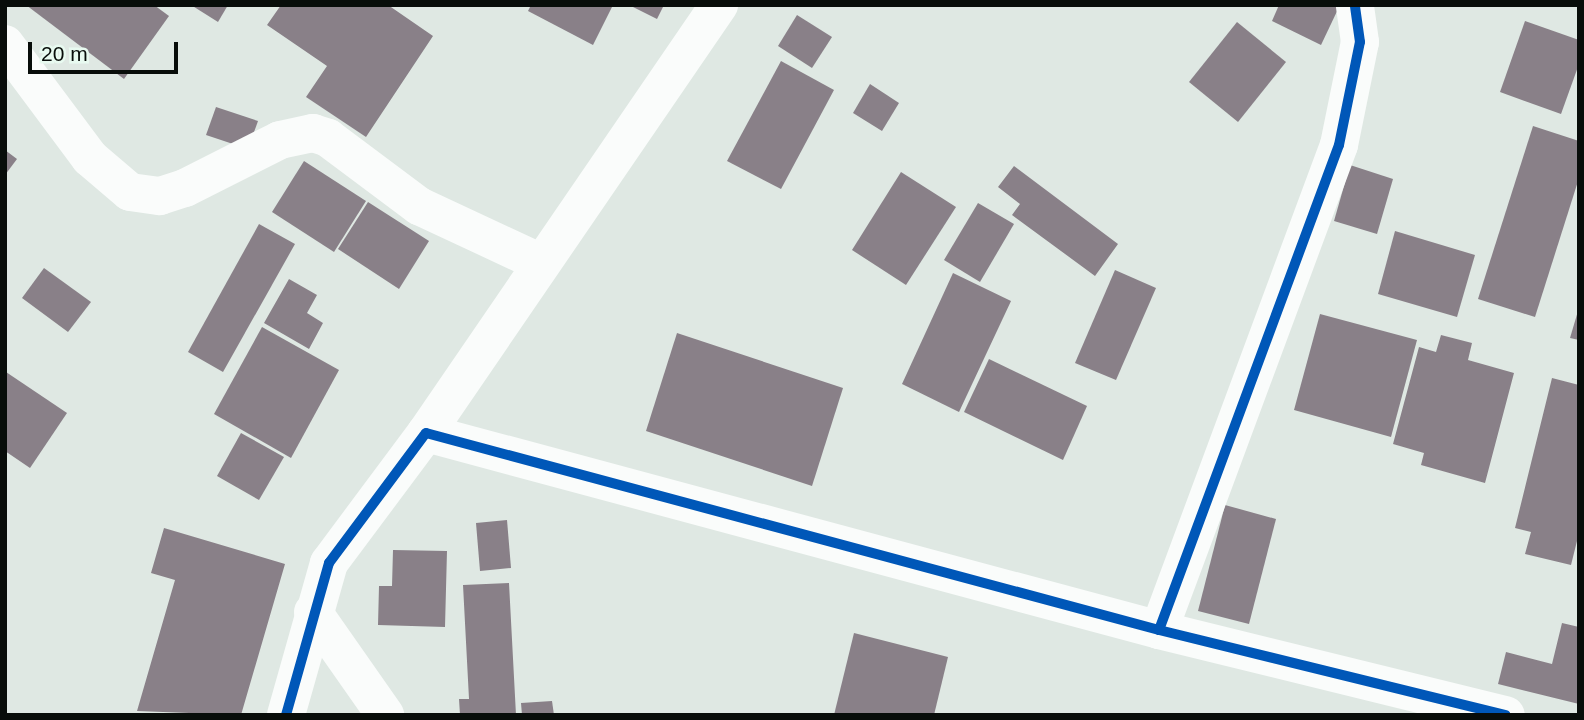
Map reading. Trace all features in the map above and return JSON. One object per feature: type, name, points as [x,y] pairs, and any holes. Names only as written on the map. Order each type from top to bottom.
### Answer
[{"type":"street","points":[[286,715],[328,563],[426,433],[539,262],[719,5]]},
{"type":"street","points":[[1160,630],[1339,145],[1360,42],[1355,5]]},
{"type":"street","points":[[5,44],[90,158],[130,192],[160,195],[185,188],[280,139],[313,133],[328,138],[419,206],[539,262]]},
{"type":"street","points":[[426,433],[1160,630],[1506,715]]},
{"type":"street","points":[[313,612],[385,715]]},
{"type":"building","points":[[26,5],[154,5],[169,16],[124,79]]},
{"type":"building","points":[[191,5],[228,5],[218,22]]},
{"type":"building","points":[[281,5],[388,5],[433,36],[366,137],[306,97],[327,66],[267,25]]},
{"type":"building","points":[[531,5],[613,5],[593,45],[528,11]]},
{"type":"building","points":[[629,5],[664,5],[657,19]]},
{"type":"building","points":[[1279,5],[1340,5],[1321,45],[1272,21]]},
{"type":"building","points":[[797,15],[832,37],[812,68],[778,46]]},
{"type":"building","points":[[1525,21],[1579,40],[1579,64],[1561,114],[1500,92]]},
{"type":"building","points":[[1237,22],[1286,62],[1238,122],[1189,82]]},
{"type":"building","points":[[781,61],[834,90],[781,189],[727,161]]},
{"type":"building","points":[[870,84],[899,103],[882,131],[853,113]]},
{"type":"building","points":[[216,107],[258,121],[248,149],[206,135]]},
{"type":"building","points":[[1533,126],[1579,141],[1579,178],[1535,317],[1478,299]]},
{"type":"building","points":[[5,150],[17,159],[5,175]]},
{"type":"building","points":[[304,161],[366,201],[334,252],[272,212]]},
{"type":"building","points":[[1350,165],[1393,179],[1377,234],[1334,221]]},
{"type":"building","points":[[1014,166],[1118,244],[1095,276],[1012,215],[1020,204],[998,187]]},
{"type":"building","points":[[901,172],[956,207],[906,285],[852,250]]},
{"type":"building","points":[[368,202],[429,241],[399,289],[338,249]]},
{"type":"building","points":[[978,203],[1014,224],[980,282],[944,260]]},
{"type":"building","points":[[259,224],[295,244],[223,372],[188,352]]},
{"type":"building","points":[[1395,231],[1475,255],[1457,317],[1378,294]]},
{"type":"building","points":[[44,268],[91,302],[68,332],[22,298]]},
{"type":"building","points":[[1115,270],[1156,288],[1116,380],[1075,363]]},
{"type":"building","points":[[953,273],[1011,301],[959,412],[902,384]]},
{"type":"building","points":[[289,279],[317,295],[307,313],[323,323],[309,349],[264,323]]},
{"type":"building","points":[[1579,311],[1579,340],[1570,338]]},
{"type":"building","points":[[1320,314],[1417,340],[1391,437],[1294,410]]},
{"type":"building","points":[[262,327],[339,370],[291,458],[214,414]]},
{"type":"building","points":[[677,333],[843,388],[812,486],[646,431]]},
{"type":"building","points":[[1441,335],[1472,343],[1468,360],[1514,373],[1485,483],[1421,465],[1424,453],[1393,444],[1419,347],[1436,352]]},
{"type":"building","points":[[989,359],[1087,406],[1063,460],[964,412]]},
{"type":"building","points":[[6,372],[67,413],[30,468],[5,451]]},
{"type":"building","points":[[1552,378],[1579,385],[1579,533],[1571,565],[1525,554],[1531,532],[1515,528]]},
{"type":"building","points":[[241,433],[284,457],[259,500],[217,476]]},
{"type":"building","points":[[1225,505],[1276,519],[1249,624],[1198,611]]},
{"type":"building","points":[[507,520],[511,568],[480,571],[476,523]]},
{"type":"building","points":[[164,528],[285,564],[241,715],[137,711],[175,580],[151,573]]},
{"type":"building","points":[[393,550],[447,551],[445,627],[378,625],[379,586],[392,586]]},
{"type":"building","points":[[509,583],[516,715],[460,715],[459,699],[469,699],[463,585]]},
{"type":"building","points":[[1562,623],[1579,627],[1579,704],[1498,684],[1506,652],[1552,664]]},
{"type":"building","points":[[854,633],[948,657],[934,715],[834,715]]},
{"type":"building","points":[[552,701],[554,715],[522,715],[521,703]]},
{"type":"cycle path","points":[[1159,630],[1339,145],[1360,42],[1355,5]]},
{"type":"cycle path","points":[[286,715],[329,563],[426,433],[1159,630],[1506,715]]}]
